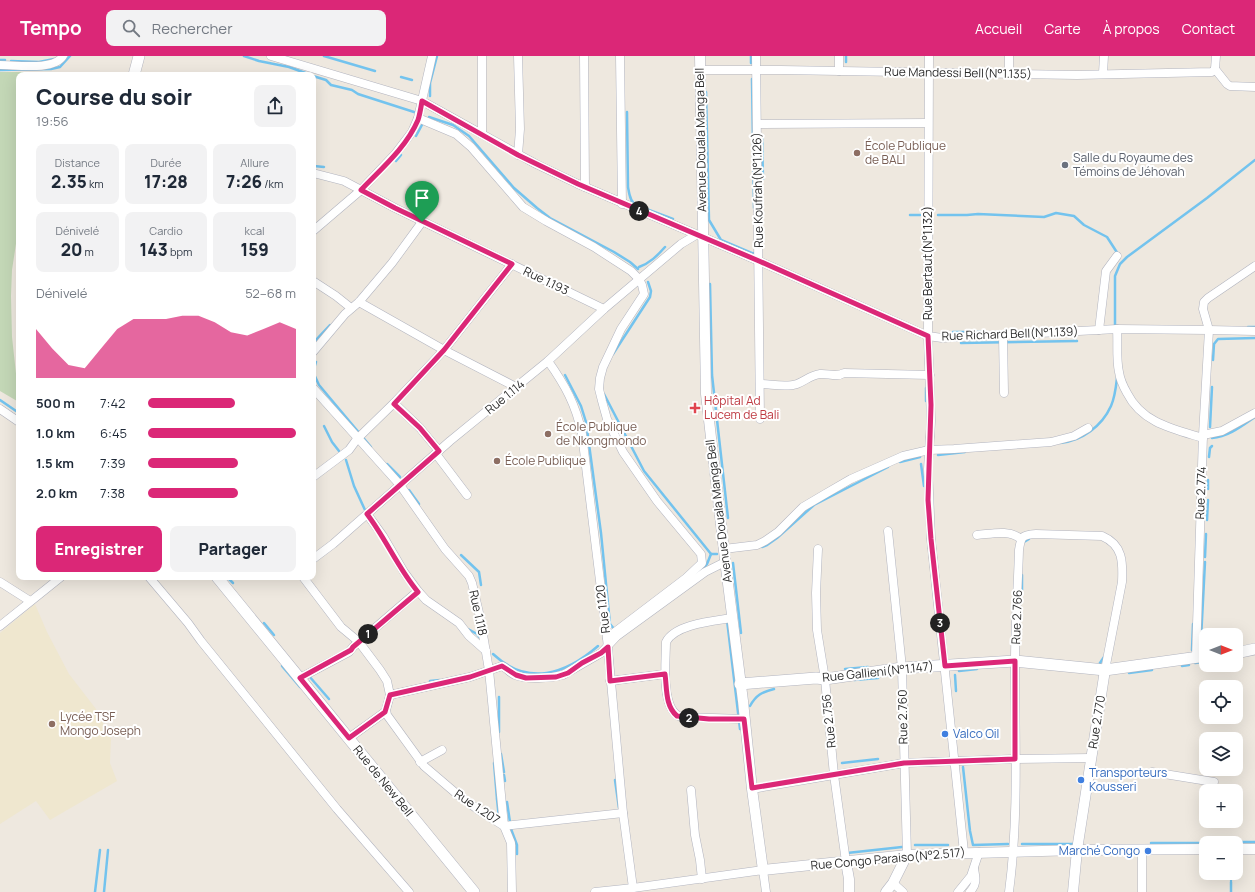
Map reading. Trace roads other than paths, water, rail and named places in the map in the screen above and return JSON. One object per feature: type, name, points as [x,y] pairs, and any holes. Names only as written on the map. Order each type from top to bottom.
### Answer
[{"type":"main road","points":[[135,72],[139,56]]},
{"type":"main road","name":"Rue de New Bell","points":[[219,580],[474,892]]},
{"type":"main road","points":[[1243,652],[1255,649]]},
{"type":"main road","name":"Rue Gallieni(N°1.147)","points":[[740,684],[816,678],[825,679],[902,668],[1015,661],[1105,670],[1199,657]]},
{"type":"street","name":"Rue Richard Bell(N°1.139)","points":[[271,56],[422,101],[518,155],[585,187],[759,261],[928,336],[942,338],[1117,329],[1255,331]]},
{"type":"street","points":[[316,228],[361,190],[412,132],[418,118],[432,56]]},
{"type":"street","points":[[482,56],[482,134]]},
{"type":"street","points":[[518,56],[520,129],[518,155]]},
{"type":"street","points":[[584,56],[585,187]]},
{"type":"street","points":[[620,56],[622,204]]},
{"type":"street","name":"Avenue Douala Manga Bell","points":[[700,56],[700,236],[706,394],[752,788],[766,892]]},
{"type":"street","name":"Rue Koufrah(N°1.126)","points":[[756,56],[758,124],[760,419]]},
{"type":"street","points":[[839,56],[839,71]]},
{"type":"street","name":"Rue Bertaut(N°1.132)","points":[[929,56],[928,336],[931,421],[928,500],[964,852]]},
{"type":"street","points":[[1008,56],[1009,73]]},
{"type":"street","points":[[1103,73],[1104,56]]},
{"type":"street","points":[[1216,56],[1215,69],[1227,84],[1230,86],[1255,87]]},
{"type":"street","points":[[0,65],[52,65],[62,58]]},
{"type":"street","name":"Rue Mandessi Bell(N°1.135)","points":[[700,70],[1077,75],[1103,73],[1212,72],[1215,69]]},
{"type":"street","points":[[418,118],[456,134],[471,147],[523,207],[631,270],[639,279],[644,289],[644,294],[621,329],[605,361],[600,378],[599,389],[610,426],[623,452],[657,501],[697,549],[702,558],[702,563],[686,578],[607,638]]},
{"type":"street","points":[[758,124],[928,123]]},
{"type":"street","name":"Rue 1.193","points":[[316,174],[344,181],[422,222],[604,309]]},
{"type":"street","points":[[316,349],[359,302],[392,263],[422,222]]},
{"type":"street","name":"Rue 1.114","points":[[316,556],[437,452],[548,361],[639,279],[681,244],[700,236]]},
{"type":"street","points":[[1099,330],[1106,271],[1117,256]]},
{"type":"street","points":[[316,475],[349,450],[357,439],[394,404],[444,350],[512,264]]},
{"type":"street","name":"Rue 2.774","points":[[1201,628],[1203,437],[1209,330],[1203,309],[1204,302],[1255,266]]},
{"type":"street","points":[[316,283],[352,308]]},
{"type":"street","points":[[359,302],[444,350],[516,387]]},
{"type":"street","points":[[1117,329],[1119,373],[1131,401],[1150,419],[1170,428],[1203,437],[1222,431],[1255,413]]},
{"type":"street","points":[[1003,335],[1004,393]]},
{"type":"street","name":"Rue 1.120","points":[[548,361],[561,380],[579,419],[607,638],[623,813],[633,888]]},
{"type":"street","points":[[760,384],[795,385],[819,374],[836,376],[844,373],[930,375]]},
{"type":"street","name":"Rue 1.118","points":[[316,391],[357,439],[400,485],[445,548],[469,576],[472,583],[480,617],[489,670],[504,826],[512,848],[512,892]]},
{"type":"street","points":[[394,404],[420,428],[467,495]]},
{"type":"street","points":[[0,409],[16,420]]},
{"type":"street","points":[[724,549],[757,544],[765,541],[778,532],[803,507],[851,478],[896,459],[929,450],[1051,442],[1074,436],[1088,428]]},
{"type":"street","points":[[367,514],[383,536],[404,572],[418,592],[426,600],[460,623],[469,636],[486,651]]},
{"type":"street","name":"Rue 2.760","points":[[888,531],[902,668],[907,855]]},
{"type":"street","points":[[977,535],[1006,533],[1015,534],[1021,539]]},
{"type":"street","name":"Rue 2.770","points":[[1021,539],[1026,535],[1036,534],[1102,536],[1109,539],[1120,552],[1123,568],[1122,582],[1105,670],[1091,758],[1077,850],[1073,892]]},
{"type":"street","name":"Rue 2.766","points":[[1010,892],[1014,851],[1015,661],[1021,539]]},
{"type":"street","name":"Rue 2.756","points":[[818,549],[816,620],[825,679],[834,775],[849,892]]},
{"type":"street","points":[[390,695],[470,677],[502,666],[516,675],[526,678],[556,677],[568,673],[582,663],[601,653],[617,636],[705,572],[725,562]]},
{"type":"street","points":[[0,626],[57,580]]},
{"type":"street","points":[[152,580],[188,623],[200,641],[337,809],[409,892]]},
{"type":"street","points":[[305,580],[341,627],[359,642],[385,677],[390,695],[385,712],[349,738]]},
{"type":"street","points":[[0,582],[30,601]]},
{"type":"street","points":[[300,678],[351,650],[418,592]]},
{"type":"street","points":[[732,618],[679,630],[670,636],[666,642],[665,674],[668,703],[671,710],[677,716],[709,719],[744,719]]},
{"type":"street","points":[[610,681],[665,674]]},
{"type":"street","name":"Rue 1.207","points":[[385,712],[420,762],[458,795],[504,826],[623,813]]},
{"type":"street","points":[[420,762],[442,750]]},
{"type":"street","points":[[752,788],[904,763],[1091,758]]},
{"type":"street","points":[[1152,772],[1214,782]]},
{"type":"street","points":[[691,790],[695,835],[702,879]]},
{"type":"street","points":[[1142,849],[1142,892]]},
{"type":"street","name":"Rue Congo Paraiso(N°2.517)","points":[[595,892],[763,870],[907,855],[964,852],[1199,849]]},
{"type":"street","points":[[1243,849],[1255,849]]},
{"type":"street","points":[[958,892],[971,876],[978,852]]},
{"type":"street","points":[[886,892],[893,883],[907,855]]},
{"type":"street","points":[[970,892],[975,886],[976,880],[974,868]]},
{"type":"street","points":[[893,883],[902,892]]},
{"type":"waterway","points":[[0,70],[51,69],[60,67],[70,56]]},
{"type":"waterway","points":[[244,56],[259,61],[289,67],[303,72]]},
{"type":"waterway","points":[[324,56],[375,71]]},
{"type":"waterway","points":[[430,96],[430,83],[437,56]]},
{"type":"waterway","points":[[751,56],[751,63]]},
{"type":"waterway","points":[[846,56],[846,62]]},
{"type":"waterway","points":[[11,61],[39,62],[54,59]]},
{"type":"waterway","points":[[0,60],[5,60]]},
{"type":"waterway","points":[[316,77],[326,80],[331,85],[352,90],[358,94],[414,112]]},
{"type":"waterway","points":[[401,77],[412,80]]},
{"type":"waterway","points":[[752,79],[754,208]]},
{"type":"waterway","points":[[706,92],[709,220],[721,240],[754,253]]},
{"type":"waterway","points":[[627,112],[628,187],[631,200],[636,205]]},
{"type":"waterway","points":[[429,117],[453,125],[469,136],[514,188],[550,218],[614,252],[638,269]]},
{"type":"waterway","points":[[416,136],[423,123]]},
{"type":"waterway","points":[[762,135],[763,179]]},
{"type":"waterway","points":[[396,161],[401,155]]},
{"type":"waterway","points":[[1115,326],[1115,276],[1120,264],[1127,257],[1207,198],[1255,160]]},
{"type":"waterway","points":[[316,166],[324,167]]},
{"type":"waterway","points":[[641,207],[673,219]]},
{"type":"waterway","points":[[938,215],[978,214],[1044,217],[1056,213],[1074,216],[1084,225],[1107,237],[1118,254]]},
{"type":"waterway","points":[[910,215],[920,215]]},
{"type":"waterway","points":[[639,267],[653,259],[665,247]]},
{"type":"waterway","points":[[613,354],[650,297],[651,291],[648,282]]},
{"type":"waterway","points":[[710,284],[712,375],[728,518]]},
{"type":"waterway","points":[[316,340],[330,325]]},
{"type":"waterway","points":[[1248,327],[1255,327]]},
{"type":"waterway","points":[[953,332],[985,332]]},
{"type":"waterway","points":[[1213,360],[1214,344],[1218,339],[1255,338]]},
{"type":"waterway","points":[[961,343],[1077,341]]},
{"type":"waterway","points":[[565,375],[581,406],[586,422],[601,533],[610,624],[615,630]]},
{"type":"waterway","points":[[316,378],[319,385],[371,447]]},
{"type":"waterway","points":[[1060,443],[1068,442],[1083,436],[1097,426],[1107,413],[1112,403],[1117,378]]},
{"type":"waterway","points":[[1210,427],[1212,387]]},
{"type":"waterway","points":[[926,388],[926,401]]},
{"type":"waterway","points":[[604,394],[644,471],[711,554]]},
{"type":"waterway","points":[[0,400],[16,411]]},
{"type":"waterway","points":[[1212,438],[1224,436],[1255,417]]},
{"type":"waterway","points":[[324,426],[332,442],[339,451]]},
{"type":"waterway","points":[[1209,457],[1210,448],[1212,446]]},
{"type":"waterway","points":[[938,455],[965,452]]},
{"type":"waterway","points":[[900,462],[920,457]]},
{"type":"waterway","points":[[346,460],[354,486],[365,510]]},
{"type":"waterway","points":[[387,464],[400,477]]},
{"type":"waterway","points":[[921,464],[924,486]]},
{"type":"waterway","points":[[762,547],[777,538],[814,505],[888,467]]},
{"type":"waterway","points":[[1208,480],[1208,489]]},
{"type":"waterway","points":[[409,490],[419,504]]},
{"type":"waterway","points":[[1207,520],[1208,500]]},
{"type":"waterway","points":[[1205,557],[1206,534]]},
{"type":"waterway","points":[[1024,542],[1029,539]]},
{"type":"waterway","points":[[711,554],[717,554]]},
{"type":"waterway","points":[[700,571],[707,564],[711,554]]},
{"type":"waterway","points":[[461,555],[479,572],[481,585]]},
{"type":"waterway","points":[[1202,628],[1205,562]]},
{"type":"waterway","points":[[733,563],[741,633]]},
{"type":"waterway","points":[[1022,575],[1022,590]]},
{"type":"waterway","points":[[230,580],[233,583]]},
{"type":"waterway","points":[[727,620],[740,729]]},
{"type":"waterway","points":[[264,623],[274,635]]},
{"type":"waterway","points":[[1192,650],[1193,624]]},
{"type":"waterway","points":[[468,629],[477,634],[481,639]]},
{"type":"waterway","points":[[493,654],[506,664],[520,671],[547,673],[560,670],[573,664],[598,646]]},
{"type":"waterway","points":[[1100,663],[1104,657]]},
{"type":"waterway","points":[[1195,663],[1199,662]]},
{"type":"waterway","points":[[1182,666],[1189,665]]},
{"type":"waterway","points":[[282,666],[300,687]]},
{"type":"waterway","points":[[845,669],[868,667]]},
{"type":"waterway","points":[[959,671],[977,669]]},
{"type":"waterway","points":[[1129,673],[1152,670]]},
{"type":"waterway","points":[[955,675],[956,691]]},
{"type":"waterway","points":[[309,676],[329,699]]},
{"type":"waterway","points":[[854,680],[878,678]]},
{"type":"waterway","points":[[430,681],[440,680]]},
{"type":"waterway","points":[[750,706],[760,694],[774,689]]},
{"type":"waterway","points":[[499,697],[499,732]]},
{"type":"waterway","points":[[501,754],[504,772]]},
{"type":"waterway","points":[[842,763],[878,759]]},
{"type":"waterway","points":[[494,763],[497,799]]},
{"type":"waterway","points":[[963,767],[973,845],[1008,844]]},
{"type":"waterway","points":[[504,775],[505,781]]},
{"type":"waterway","points":[[615,780],[619,808]]},
{"type":"waterway","points":[[497,799],[499,818]]},
{"type":"waterway","points":[[507,802],[511,829],[517,845],[517,854]]},
{"type":"waterway","points":[[1243,842],[1255,842]]},
{"type":"waterway","points":[[1151,843],[1199,843]]},
{"type":"waterway","points":[[1022,844],[1073,844]]},
{"type":"waterway","points":[[915,845],[948,845]]},
{"type":"waterway","points":[[847,853],[902,847]]},
{"type":"waterway","points":[[95,892],[100,850]]},
{"type":"waterway","points":[[104,892],[108,850]]},
{"type":"waterway","points":[[1231,882],[1231,892]]},
{"type":"place","name":"École Publique de BALI","points":[[857,153]]},
{"type":"place","name":"Salle du Royaume des Témoins de Jéhovah","points":[[1065,165]]},
{"type":"place","name":"Hôpital Ad Lucem de Bali","points":[[695,408]]},
{"type":"place","name":"École Publique de Nkongmondo","points":[[548,434]]},
{"type":"place","name":"École Publique","points":[[497,461]]},
{"type":"place","name":"Lycée TSF Mongo Joseph","points":[[52,724]]},
{"type":"place","name":"Valco Oil","points":[[945,734]]},
{"type":"place","name":"Transporteurs Kousseri","points":[[1081,780]]},
{"type":"place","name":"Marché Congo","points":[[1148,851]]}]
